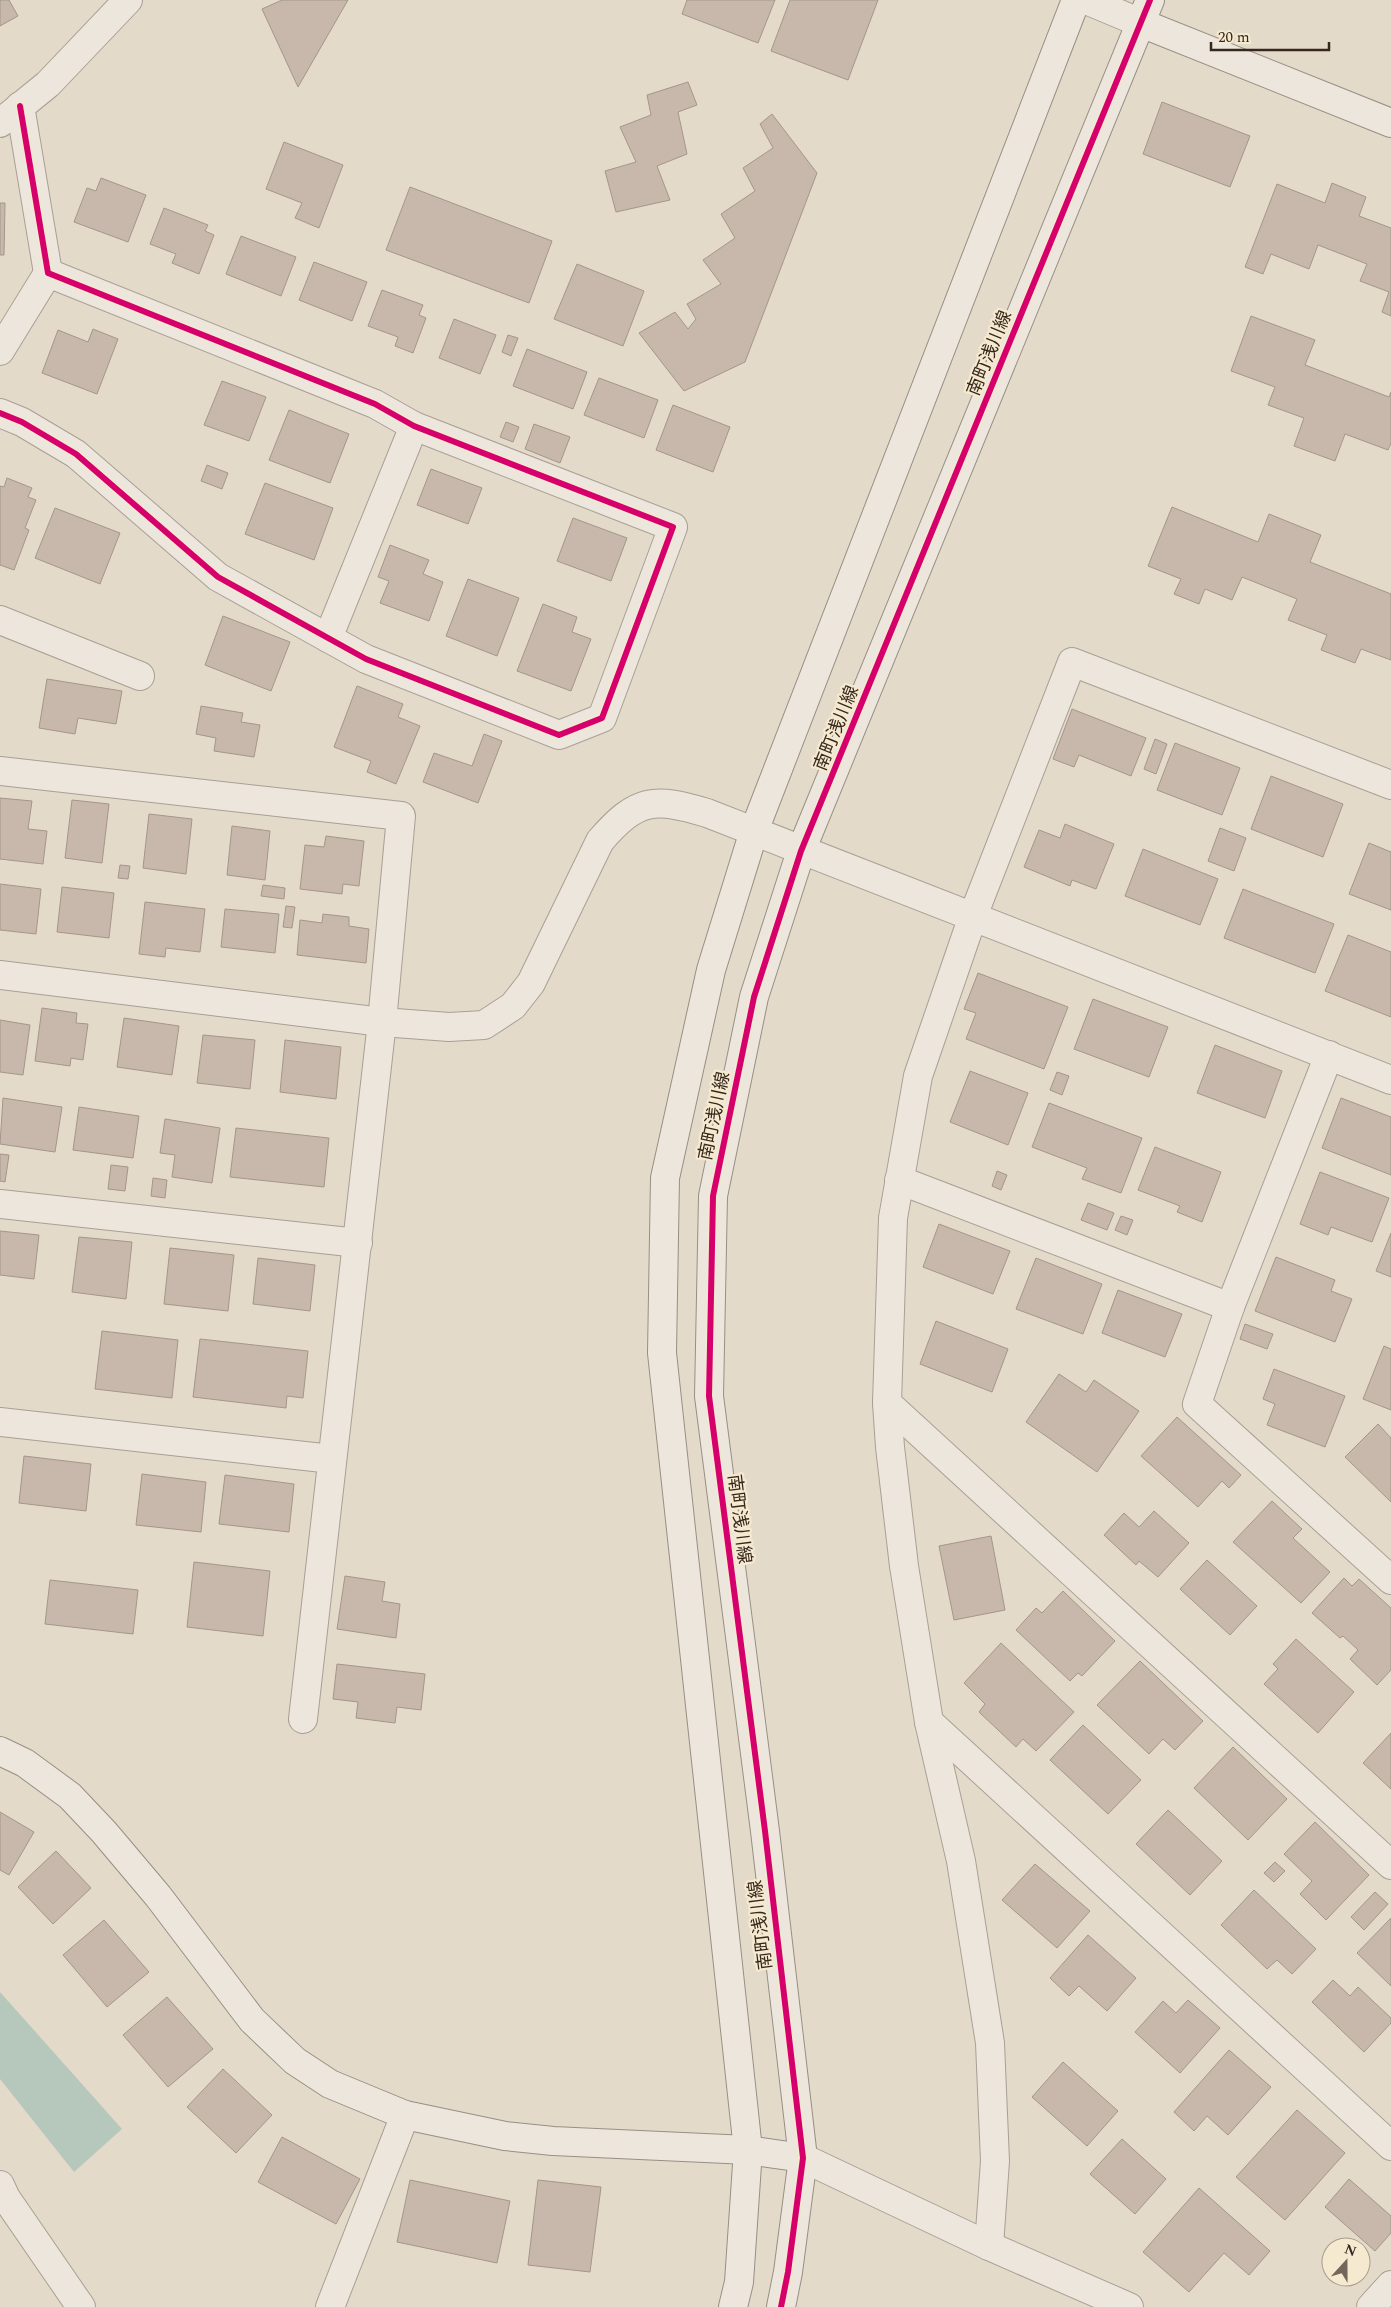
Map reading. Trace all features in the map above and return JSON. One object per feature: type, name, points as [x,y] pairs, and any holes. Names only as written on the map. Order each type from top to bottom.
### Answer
[{"type":"street","points":[[0,351],[48,273],[10,114],[48,84],[128,0]]},
{"type":"street","name":"南町浅川線","points":[[733,2307],[738,2282],[748,2150],[662,1353],[665,1178],[711,970],[754,831],[1076,0]]},
{"type":"street","points":[[1086,0],[1145,11],[1391,123]]},
{"type":"street","name":"南町浅川線","points":[[781,2307],[788,2272],[803,2158],[765,1831],[709,1396],[713,1196],[754,997],[802,851],[1145,11]]},
{"type":"street","points":[[0,413],[22,422],[76,454],[218,577],[366,659],[559,735],[602,718],[673,527],[414,426],[375,404],[48,273]]},
{"type":"street","points":[[328,638],[414,426]]},
{"type":"street","points":[[0,620],[140,676]]},
{"type":"street","points":[[989,2246],[995,2161],[990,2043],[961,1861],[930,1722],[904,1566],[887,1403],[893,1218],[898,1180],[918,1076],[973,916],[1072,662],[1391,785]]},
{"type":"street","points":[[0,771],[401,816],[382,1022],[358,1243],[302,1719]]},
{"type":"street","points":[[0,975],[382,1022],[449,1027],[484,1025],[504,1014],[513,1006],[531,983],[600,841],[613,826],[635,809],[664,802],[707,812],[802,851],[1391,1080]]},
{"type":"street","points":[[1329,1055],[1230,1307],[1197,1404],[1391,1580]]},
{"type":"street","points":[[898,1180],[1230,1307]]},
{"type":"street","points":[[0,1204],[358,1243]]},
{"type":"street","points":[[887,1403],[1391,1865]]},
{"type":"street","points":[[0,1422],[332,1459]]},
{"type":"street","points":[[930,1722],[1391,2146]]},
{"type":"street","points":[[0,1751],[24,1763],[70,1796],[158,1896],[252,2020],[295,2061],[330,2084],[405,2115],[505,2136],[553,2141],[748,2150],[803,2158],[989,2246],[1129,2307]]},
{"type":"street","points":[[330,2307],[405,2115]]},
{"type":"street","points":[[0,2185],[6,2198],[81,2307]]},
{"type":"street","points":[[1371,2307],[1391,2286]]},
{"type":"shaded area","points":[[0,1992],[122,2129],[74,2172],[0,2079]]},
{"type":"building","points":[[0,0],[9,0],[18,16],[0,26]]},
{"type":"building","points":[[282,0],[348,0],[298,87],[262,9]]},
{"type":"building","points":[[687,0],[775,0],[758,43],[682,14]]},
{"type":"building","points":[[790,0],[878,0],[848,80],[771,51]]},
{"type":"building","points":[[688,82],[697,105],[678,112],[687,154],[657,166],[670,200],[616,212],[605,171],[636,162],[620,127],[651,115],[647,95]]},
{"type":"building","points":[[1162,102],[1250,136],[1230,187],[1143,154]]},
{"type":"building","points":[[772,114],[817,173],[745,362],[684,391],[639,333],[675,312],[688,329],[696,319],[687,304],[721,284],[703,260],[735,238],[721,214],[755,191],[743,168],[773,148],[760,124]]},
{"type":"building","points":[[284,142],[343,165],[319,228],[295,218],[302,203],[266,189]]},
{"type":"building","points":[[101,178],[146,195],[128,242],[74,222],[87,188],[96,191]]},
{"type":"building","points":[[1332,183],[1366,197],[1359,216],[1391,228],[1391,316],[1382,312],[1389,292],[1360,281],[1367,264],[1318,245],[1309,269],[1271,254],[1263,274],[1245,267],[1277,184],[1325,203]]},
{"type":"building","points":[[410,187],[552,241],[529,303],[386,250]]},
{"type":"building","points":[[0,203],[5,203],[4,255],[0,255]]},
{"type":"building","points":[[164,208],[208,225],[205,231],[214,235],[199,274],[172,263],[176,254],[150,244]]},
{"type":"building","points":[[241,236],[296,257],[281,296],[226,274]]},
{"type":"building","points":[[314,262],[367,282],[352,321],[299,300]]},
{"type":"building","points":[[577,264],[644,291],[623,346],[554,319]]},
{"type":"building","points":[[382,290],[423,305],[419,315],[426,318],[413,353],[395,346],[398,337],[368,326]]},
{"type":"building","points":[[1251,316],[1315,340],[1305,365],[1389,397],[1391,392],[1391,443],[1388,450],[1345,434],[1335,461],[1294,446],[1304,418],[1268,405],[1275,387],[1231,371]]},
{"type":"building","points":[[454,319],[496,335],[480,374],[439,358]]},
{"type":"building","points":[[93,329],[118,339],[97,394],[42,373],[58,330],[88,342]]},
{"type":"building","points":[[508,335],[518,338],[511,356],[502,352]]},
{"type":"building","points":[[527,349],[587,372],[573,409],[513,386]]},
{"type":"building","points":[[599,378],[658,400],[644,438],[584,415]]},
{"type":"building","points":[[222,381],[266,397],[249,441],[204,425]]},
{"type":"building","points":[[673,405],[730,427],[713,472],[656,450]]},
{"type":"building","points":[[289,410],[349,434],[330,483],[269,460]]},
{"type":"building","points":[[506,422],[519,427],[513,442],[500,437]]},
{"type":"building","points":[[534,424],[570,437],[560,463],[525,449]]},
{"type":"building","points":[[207,465],[228,473],[222,489],[201,481]]},
{"type":"building","points":[[431,469],[482,488],[468,524],[417,505]]},
{"type":"building","points":[[7,478],[32,488],[28,497],[36,500],[25,528],[29,530],[14,570],[0,565],[0,486],[4,487]]},
{"type":"building","points":[[265,483],[333,508],[314,560],[245,534]]},
{"type":"building","points":[[1172,507],[1258,542],[1269,514],[1321,535],[1310,562],[1391,594],[1391,660],[1361,649],[1355,663],[1321,650],[1327,635],[1288,620],[1297,599],[1242,577],[1232,600],[1205,589],[1199,604],[1174,594],[1181,579],[1148,566]]},
{"type":"building","points":[[55,508],[120,533],[100,584],[35,558]]},
{"type":"building","points":[[573,518],[627,538],[611,581],[557,561]]},
{"type":"building","points":[[390,545],[429,560],[423,574],[443,582],[429,621],[380,603],[389,581],[378,577]]},
{"type":"building","points":[[468,579],[519,598],[497,656],[446,636]]},
{"type":"building","points":[[543,604],[577,617],[572,632],[591,639],[571,691],[517,671]]},
{"type":"building","points":[[223,616],[290,642],[271,691],[205,665]]},
{"type":"building","points":[[47,679],[122,691],[116,724],[78,718],[75,734],[39,728]]},
{"type":"building","points":[[357,686],[403,704],[398,717],[420,726],[396,784],[367,772],[371,761],[334,747]]},
{"type":"building","points":[[201,706],[243,713],[241,722],[260,725],[254,757],[214,751],[216,738],[196,734]]},
{"type":"building","points":[[1072,709],[1146,738],[1131,776],[1079,755],[1074,767],[1053,759]]},
{"type":"building","points":[[484,734],[502,741],[478,803],[423,782],[434,753],[472,766]]},
{"type":"building","points":[[1155,739],[1167,744],[1156,774],[1144,769]]},
{"type":"building","points":[[1175,743],[1240,768],[1222,815],[1157,790]]},
{"type":"building","points":[[1271,776],[1343,804],[1323,857],[1251,829]]},
{"type":"building","points":[[0,798],[32,801],[28,829],[47,831],[43,864],[0,859]]},
{"type":"building","points":[[72,800],[109,804],[102,863],[65,858]]},
{"type":"building","points":[[149,814],[192,819],[186,874],[143,868]]},
{"type":"building","points":[[1065,824],[1114,844],[1096,889],[1072,880],[1070,886],[1024,867],[1039,830],[1060,838]]},
{"type":"building","points":[[232,826],[270,831],[265,880],[227,875]]},
{"type":"building","points":[[1220,828],[1246,838],[1234,871],[1208,861]]},
{"type":"building","points":[[326,836],[364,841],[359,886],[343,884],[342,894],[300,889],[305,845],[324,847]]},
{"type":"building","points":[[1369,843],[1391,852],[1391,910],[1349,894]]},
{"type":"building","points":[[1143,849],[1218,879],[1200,925],[1125,896]]},
{"type":"building","points":[[120,865],[130,866],[128,879],[118,878]]},
{"type":"building","points":[[0,884],[41,889],[36,934],[0,930]]},
{"type":"building","points":[[263,885],[285,888],[284,899],[261,896]]},
{"type":"building","points":[[62,887],[114,893],[109,938],[57,932]]},
{"type":"building","points":[[1243,889],[1334,924],[1315,973],[1224,938]]},
{"type":"building","points":[[145,902],[205,909],[200,952],[166,948],[165,957],[139,954]]},
{"type":"building","points":[[286,906],[295,907],[292,928],[283,927]]},
{"type":"building","points":[[225,909],[279,914],[275,953],[221,947]]},
{"type":"building","points":[[323,914],[349,917],[349,926],[369,929],[366,963],[297,955],[300,920],[322,923]]},
{"type":"building","points":[[1348,935],[1391,952],[1391,1017],[1325,991]]},
{"type":"building","points":[[978,973],[1068,1007],[1044,1069],[966,1039],[976,1013],[964,1009]]},
{"type":"building","points":[[1093,999],[1168,1027],[1149,1077],[1074,1049]]},
{"type":"building","points":[[42,1008],[77,1013],[76,1023],[88,1024],[83,1060],[71,1058],[70,1066],[35,1061]]},
{"type":"building","points":[[124,1018],[179,1026],[172,1075],[117,1067]]},
{"type":"building","points":[[0,1020],[30,1025],[23,1075],[0,1072]]},
{"type":"building","points":[[203,1035],[255,1040],[250,1089],[197,1083]]},
{"type":"building","points":[[285,1040],[341,1047],[336,1099],[280,1092]]},
{"type":"building","points":[[1215,1045],[1282,1071],[1265,1118],[1197,1093]]},
{"type":"building","points":[[970,1071],[1028,1093],[1008,1145],[950,1122]]},
{"type":"building","points":[[1057,1072],[1069,1076],[1062,1095],[1050,1090]]},
{"type":"building","points":[[3,1098],[62,1107],[55,1152],[0,1144]]},
{"type":"building","points":[[1341,1098],[1391,1117],[1391,1175],[1322,1148]]},
{"type":"building","points":[[1049,1103],[1142,1138],[1121,1193],[1082,1179],[1087,1168],[1032,1147]]},
{"type":"building","points":[[79,1107],[139,1116],[133,1158],[73,1150]]},
{"type":"building","points":[[165,1119],[220,1128],[212,1183],[172,1177],[175,1155],[160,1153]]},
{"type":"building","points":[[236,1128],[329,1138],[324,1187],[230,1177]]},
{"type":"building","points":[[1155,1147],[1221,1172],[1202,1222],[1177,1212],[1180,1206],[1138,1190]]},
{"type":"building","points":[[0,1154],[9,1155],[5,1182],[0,1181]]},
{"type":"building","points":[[111,1165],[128,1167],[125,1191],[108,1189]]},
{"type":"building","points":[[997,1171],[1007,1175],[1001,1190],[992,1186]]},
{"type":"building","points":[[1320,1172],[1389,1198],[1372,1242],[1331,1227],[1328,1235],[1300,1224]]},
{"type":"building","points":[[153,1178],[167,1180],[165,1198],[151,1196]]},
{"type":"building","points":[[1088,1203],[1114,1213],[1107,1230],[1081,1220]]},
{"type":"building","points":[[1121,1216],[1133,1220],[1127,1235],[1115,1230]]},
{"type":"building","points":[[939,1224],[1010,1251],[993,1294],[923,1267]]},
{"type":"building","points":[[0,1231],[39,1235],[34,1279],[0,1275]]},
{"type":"building","points":[[1391,1233],[1391,1277],[1376,1271]]},
{"type":"building","points":[[79,1237],[132,1242],[126,1299],[72,1292]]},
{"type":"building","points":[[170,1248],[234,1255],[228,1311],[164,1304]]},
{"type":"building","points":[[1276,1257],[1335,1280],[1331,1291],[1352,1299],[1335,1342],[1255,1311]]},
{"type":"building","points":[[258,1258],[315,1265],[310,1311],[253,1304]]},
{"type":"building","points":[[1036,1258],[1102,1284],[1083,1334],[1016,1309]]},
{"type":"building","points":[[1118,1290],[1182,1314],[1165,1357],[1102,1333]]},
{"type":"building","points":[[936,1321],[1008,1349],[992,1392],[920,1364]]},
{"type":"building","points":[[1245,1324],[1273,1334],[1267,1349],[1240,1339]]},
{"type":"building","points":[[102,1331],[178,1340],[172,1398],[95,1389]]},
{"type":"building","points":[[200,1339],[308,1351],[303,1398],[287,1396],[286,1408],[193,1397]]},
{"type":"building","points":[[1384,1346],[1391,1349],[1391,1410],[1363,1399]]},
{"type":"building","points":[[1274,1369],[1345,1396],[1325,1447],[1267,1425],[1275,1404],[1263,1399]]},
{"type":"building","points":[[1059,1374],[1086,1392],[1094,1380],[1139,1411],[1097,1472],[1026,1422]]},
{"type":"building","points":[[1177,1417],[1241,1475],[1229,1488],[1222,1481],[1198,1507],[1141,1456]]},
{"type":"building","points":[[1378,1424],[1391,1438],[1391,1502],[1345,1457]]},
{"type":"building","points":[[24,1456],[91,1464],[86,1511],[19,1503]]},
{"type":"building","points":[[142,1474],[206,1482],[201,1532],[136,1525]]},
{"type":"building","points":[[225,1475],[294,1484],[289,1532],[219,1524]]},
{"type":"building","points":[[1272,1501],[1302,1529],[1293,1538],[1330,1572],[1301,1603],[1233,1542]]},
{"type":"building","points":[[1154,1511],[1189,1543],[1158,1577],[1139,1561],[1136,1565],[1104,1535],[1124,1513],[1139,1527]]},
{"type":"building","points":[[991,1536],[1005,1610],[954,1620],[939,1546]]},
{"type":"building","points":[[1207,1560],[1257,1606],[1230,1635],[1180,1589]]},
{"type":"building","points":[[194,1562],[270,1571],[263,1636],[187,1627]]},
{"type":"building","points":[[345,1576],[385,1582],[382,1601],[400,1604],[396,1638],[337,1629]]},
{"type":"building","points":[[1344,1578],[1352,1586],[1359,1579],[1391,1608],[1391,1670],[1377,1685],[1350,1659],[1358,1650],[1343,1636],[1340,1638],[1312,1613]]},
{"type":"building","points":[[50,1580],[138,1590],[133,1634],[45,1624]]},
{"type":"building","points":[[1063,1591],[1115,1641],[1082,1676],[1078,1673],[1070,1681],[1016,1630],[1036,1608],[1042,1613]]},
{"type":"building","points":[[1296,1639],[1354,1692],[1318,1733],[1264,1684],[1278,1669],[1273,1664]]},
{"type":"building","points":[[1001,1643],[1074,1712],[1036,1751],[1023,1739],[1016,1747],[979,1712],[985,1704],[964,1683]]},
{"type":"building","points":[[1140,1661],[1203,1721],[1175,1750],[1163,1739],[1149,1754],[1097,1705]]},
{"type":"building","points":[[337,1664],[425,1674],[421,1710],[397,1707],[395,1723],[356,1718],[358,1702],[333,1699]]},
{"type":"building","points":[[1083,1725],[1141,1780],[1108,1814],[1050,1760]]},
{"type":"building","points":[[1391,1733],[1391,1789],[1363,1763]]},
{"type":"building","points":[[1233,1747],[1287,1799],[1248,1840],[1194,1788]]},
{"type":"building","points":[[1168,1810],[1222,1861],[1190,1895],[1136,1844]]},
{"type":"building","points":[[0,1812],[34,1832],[9,1875],[0,1870]]},
{"type":"building","points":[[1315,1822],[1369,1875],[1326,1920],[1300,1894],[1312,1881],[1284,1854]]},
{"type":"building","points":[[56,1851],[91,1888],[53,1924],[18,1887]]},
{"type":"building","points":[[1275,1862],[1285,1871],[1274,1882],[1264,1873]]},
{"type":"building","points":[[1035,1864],[1090,1911],[1057,1948],[1002,1900]]},
{"type":"building","points":[[1254,1890],[1316,1949],[1292,1974],[1277,1960],[1267,1969],[1221,1925]]},
{"type":"building","points":[[1375,1892],[1388,1904],[1364,1930],[1351,1917]]},
{"type":"building","points":[[1391,1918],[1391,1986],[1357,1953]]},
{"type":"building","points":[[104,1920],[149,1972],[107,2007],[63,1955]]},
{"type":"building","points":[[1088,1935],[1136,1978],[1107,2011],[1079,1986],[1069,1996],[1050,1978]]},
{"type":"building","points":[[1333,1980],[1350,1996],[1358,1987],[1391,2018],[1391,2023],[1364,2052],[1312,2002]]},
{"type":"building","points":[[167,1997],[213,2049],[168,2087],[123,2035]]},
{"type":"building","points":[[1188,2000],[1220,2028],[1180,2073],[1135,2032],[1163,2001],[1176,2013]]},
{"type":"building","points":[[1229,2050],[1271,2087],[1228,2135],[1207,2116],[1194,2131],[1174,2112]]},
{"type":"building","points":[[1063,2062],[1118,2111],[1087,2146],[1032,2097]]},
{"type":"building","points":[[223,2069],[272,2115],[236,2153],[187,2107]]},
{"type":"building","points":[[1297,2110],[1345,2153],[1285,2220],[1236,2177]]},
{"type":"building","points":[[282,2137],[360,2179],[336,2224],[258,2182]]},
{"type":"building","points":[[1122,2139],[1166,2179],[1135,2214],[1090,2174]]},
{"type":"building","points":[[1349,2179],[1391,2216],[1391,2233],[1375,2251],[1371,2247],[1371,2237],[1359,2237],[1325,2207]]},
{"type":"building","points":[[410,2180],[510,2201],[497,2263],[397,2242]]},
{"type":"building","points":[[538,2180],[601,2187],[590,2272],[528,2265]]},
{"type":"building","points":[[1199,2188],[1270,2251],[1249,2275],[1224,2253],[1189,2292],[1143,2252]]},
{"type":"cycle path","points":[[781,2307],[788,2272],[803,2158],[765,1831],[709,1396],[713,1196],[754,997],[801,851],[1150,0]]},
{"type":"cycle path","points":[[0,413],[22,422],[76,454],[218,577],[366,659],[559,735],[602,718],[673,527],[414,426],[375,404],[48,273],[20,106]]}]
